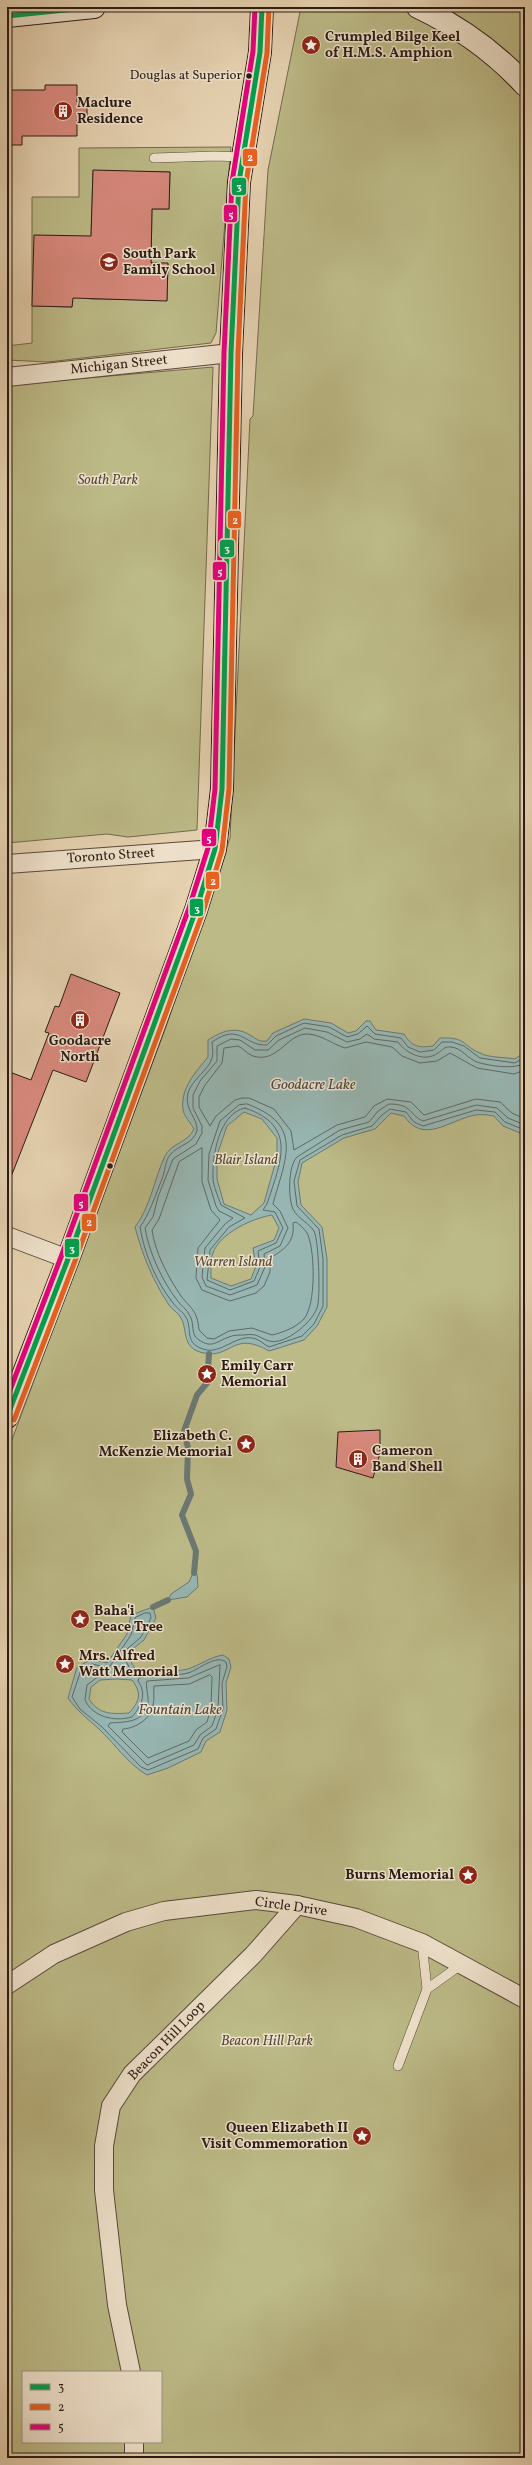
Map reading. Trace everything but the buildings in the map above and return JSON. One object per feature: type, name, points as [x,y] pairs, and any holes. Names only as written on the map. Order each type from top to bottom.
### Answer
[{"type":"main road","points":[[7,1417],[68,1259],[196,910],[215,849],[222,789],[232,353],[239,182],[260,52],[262,7]]},
{"type":"street","points":[[7,16],[94,7]]},
{"type":"street","points":[[418,7],[451,22],[483,44],[525,85]]},
{"type":"street","name":"Michigan Street","points":[[7,377],[232,353]]},
{"type":"street","name":"Toronto Street","points":[[7,864],[215,849]]},
{"type":"street","points":[[7,1236],[68,1259]]},
{"type":"street","name":"Circle Drive","points":[[7,1985],[54,1954],[126,1922],[164,1911],[256,1900],[297,1905],[356,1918],[422,1942],[525,1999]]},
{"type":"street","name":"Beacon Hill Loop","points":[[131,2371],[118,2305],[104,2190],[104,2146],[111,2106],[132,2074],[253,1955],[297,1905]]},
{"type":"street","points":[[134,2443],[134,2458]]},
{"type":"lane","points":[[154,158],[216,156],[242,157]]},
{"type":"lane","points":[[398,2066],[427,1988],[422,1942]]},
{"type":"lane","points":[[427,1988],[462,1964]]},
{"type":"green space","name":"Beacon Hill Park","points":[[301,7],[525,7],[525,2458],[7,2458],[7,1453],[166,1027],[230,838],[250,419],[253,416],[268,170]]},
{"type":"green space","points":[[231,147],[216,333],[211,343],[48,362],[7,360],[7,346],[32,343],[32,306],[32,197],[79,197],[79,148]],"holes":[[[93,171],[170,172],[169,209],[152,209],[151,263],[168,264],[167,300],[90,299],[73,279],[72,307],[32,306],[91,236]]]},
{"type":"green space","name":"South Park","points":[[213,367],[197,830],[128,837],[107,834],[7,843],[7,385]]},
{"type":"water","name":"Goodacre Lake","points":[[304,1019],[331,1023],[348,1033],[356,1031],[366,1021],[370,1021],[376,1030],[404,1034],[410,1042],[420,1047],[433,1046],[440,1038],[449,1038],[460,1040],[474,1050],[488,1056],[515,1059],[525,1052],[525,1135],[503,1126],[494,1116],[475,1115],[428,1130],[420,1129],[404,1116],[391,1113],[375,1129],[344,1138],[302,1163],[298,1182],[301,1205],[322,1227],[327,1259],[327,1307],[317,1326],[304,1340],[269,1351],[257,1345],[247,1343],[233,1346],[213,1354],[204,1353],[192,1348],[188,1343],[181,1318],[169,1305],[153,1277],[135,1227],[149,1201],[165,1156],[171,1148],[188,1137],[194,1129],[183,1110],[184,1095],[190,1081],[208,1057],[208,1040],[223,1032],[234,1030],[244,1032],[260,1041],[267,1041],[273,1033]],"holes":[[[244,1112],[262,1119],[277,1138],[277,1157],[264,1203],[251,1215],[224,1204],[217,1179],[217,1155],[227,1126]],[[272,1215],[279,1228],[274,1240],[253,1248],[256,1266],[251,1279],[231,1286],[211,1278],[212,1256],[222,1239],[247,1223]]]},
{"type":"water","points":[[193,1573],[197,1574],[198,1587],[187,1597],[168,1600],[171,1594],[189,1582]]},
{"type":"water","name":"Fountain Lake","points":[[153,1607],[156,1618],[144,1640],[130,1651],[129,1658],[138,1674],[188,1669],[214,1657],[223,1655],[229,1659],[231,1667],[226,1683],[227,1710],[220,1732],[206,1741],[201,1752],[168,1768],[147,1775],[128,1760],[99,1729],[71,1703],[68,1698],[77,1667],[92,1659],[107,1663],[127,1634],[131,1615]],"holes":[[[100,1680],[132,1680],[137,1689],[138,1697],[136,1705],[129,1713],[112,1713],[102,1711],[89,1699],[91,1687]]]},
{"type":"waterway","points":[[194,1573],[196,1551],[182,1515],[191,1494],[187,1479],[188,1448],[184,1431],[197,1395],[207,1383],[209,1354]]},
{"type":"waterway","points":[[153,1607],[168,1600]]},
{"type":"transit line","name":"3","points":[[7,16],[94,7]]},
{"type":"transit line","name":"5","points":[[7,1398],[61,1257],[189,908],[208,848],[215,789],[224,353],[232,182],[253,51],[255,7]]},
{"type":"transit line","name":"3","points":[[7,1417],[68,1259],[196,910],[215,849],[222,789],[231,353],[239,182],[260,52],[262,7]]},
{"type":"transit line","name":"2","points":[[14,1420],[75,1261],[203,912],[222,850],[229,789],[238,353],[246,183],[267,53],[269,7]]},
{"type":"place","name":"Crumpled Bilge Keel of H.M.S. Amphion","points":[[311,45]]},
{"type":"place","name":"Douglas at Superior","points":[[249,76]]},
{"type":"place","name":"Maclure Residence","points":[[63,111]]},
{"type":"place","name":"South Park Family School","points":[[109,262]]},
{"type":"place","name":"Goodacre North","points":[[80,1020]]},
{"type":"place","name":"Emily Carr Memorial","points":[[207,1374]]},
{"type":"place","name":"Elizabeth C. McKenzie Memorial","points":[[246,1444]]},
{"type":"place","name":"Cameron Band Shell","points":[[358,1459]]},
{"type":"place","name":"Baha'i Peace Tree","points":[[80,1619]]},
{"type":"place","name":"Mrs. Alfred Watt Memorial","points":[[65,1664]]},
{"type":"place","name":"Burns Memorial","points":[[468,1875]]},
{"type":"place","name":"Queen Elizabeth II Visit Commemoration","points":[[362,2136]]},
{"type":"park label","name":"Blair Island","points":[[246,1160]]},
{"type":"park label","name":"Warren Island","points":[[233,1262]]}]
